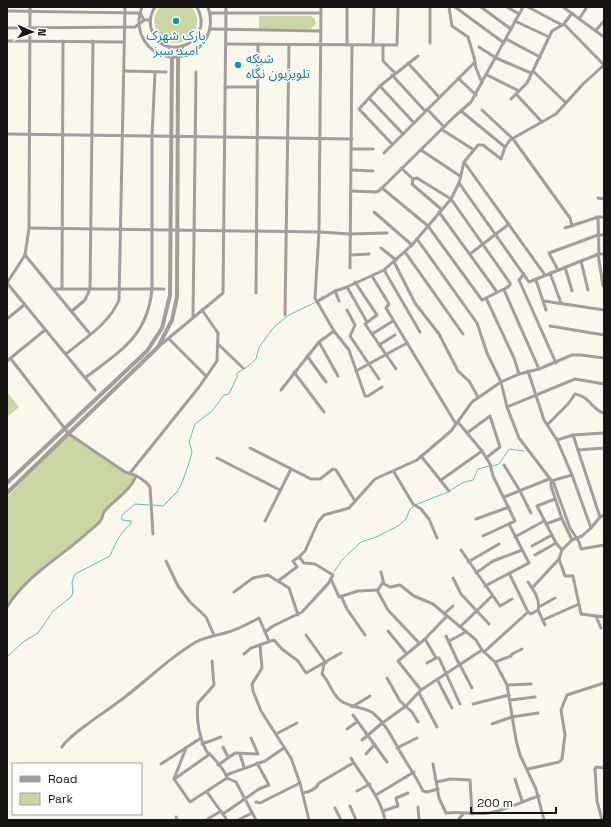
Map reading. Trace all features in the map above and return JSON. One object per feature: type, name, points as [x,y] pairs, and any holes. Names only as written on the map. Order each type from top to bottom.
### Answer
[{"type":"street","points":[[30,7],[29,228],[26,255],[7,283],[95,390]]},
{"type":"street","points":[[95,7],[95,12]]},
{"type":"street","points":[[66,354],[114,312],[119,300],[121,289],[125,7]]},
{"type":"street","points":[[142,7],[139,24],[140,31],[147,44],[158,53],[172,57],[186,56],[199,48],[204,42],[210,30],[211,21],[208,7]]},
{"type":"street","points":[[155,7],[150,20],[151,29],[155,37],[162,43],[170,46],[182,47]]},
{"type":"street","points":[[158,347],[172,320],[177,297],[178,51],[198,34],[202,21],[197,7]]},
{"type":"street","points":[[7,493],[70,434],[158,347],[170,339],[193,317],[223,293],[226,7]]},
{"type":"street","points":[[250,7],[250,13]]},
{"type":"street","points":[[321,7],[321,138],[319,232],[315,298],[334,331],[349,350],[365,396],[368,396],[382,387]]},
{"type":"street","points":[[347,7],[347,45]]},
{"type":"street","points":[[373,45],[374,7]]},
{"type":"street","points":[[226,44],[398,45],[398,7]]},
{"type":"street","points":[[430,7],[430,43]]},
{"type":"street","points":[[449,7],[452,26],[468,37],[482,84]]},
{"type":"street","points":[[455,7],[504,43]]},
{"type":"street","points":[[481,7],[511,29]]},
{"type":"street","points":[[507,7],[519,14]]},
{"type":"street","points":[[351,191],[377,192],[476,95],[523,7]]},
{"type":"street","points":[[317,302],[335,291],[384,270],[405,252],[451,199],[459,183],[464,162],[478,145],[483,145],[501,159],[506,147],[513,139],[556,114],[583,84],[604,65],[563,25],[528,7]]},
{"type":"street","points":[[563,7],[604,37]]},
{"type":"street","points":[[579,19],[587,7]]},
{"type":"street","points":[[7,12],[140,13]]},
{"type":"street","points":[[140,13],[144,20]]},
{"type":"street","points":[[210,13],[320,13]]},
{"type":"street","points":[[511,99],[527,83],[552,31],[563,25],[572,13]]},
{"type":"street","points":[[7,28],[124,28],[136,27],[144,20],[150,20]]},
{"type":"street","points":[[596,30],[604,20]]},
{"type":"street","points":[[202,21],[211,21]]},
{"type":"street","points":[[516,21],[548,37]]},
{"type":"street","points":[[210,30],[320,31]]},
{"type":"street","points":[[506,39],[540,57]]},
{"type":"street","points":[[7,41],[124,42]]},
{"type":"street","points":[[62,289],[63,41]]},
{"type":"street","points":[[72,311],[85,300],[90,289],[92,229],[93,41]]},
{"type":"street","points":[[256,293],[258,44]]},
{"type":"street","points":[[286,315],[289,44]]},
{"type":"street","points":[[350,268],[352,45]]},
{"type":"street","points":[[384,45],[383,60],[394,74],[443,128],[474,150]]},
{"type":"street","points":[[7,483],[147,351],[162,328],[170,295],[172,57],[170,46]]},
{"type":"street","points":[[479,46],[496,58],[532,72],[566,103]]},
{"type":"street","points":[[392,144],[360,111],[360,108],[380,86],[418,56]]},
{"type":"street","points":[[384,153],[475,62]]},
{"type":"street","points":[[408,63],[439,97]]},
{"type":"street","points":[[124,71],[155,73],[166,72]]},
{"type":"street","points":[[193,317],[196,72]]},
{"type":"street","points":[[85,378],[128,344],[142,327],[150,308],[152,290],[152,136],[155,73]]},
{"type":"street","points":[[487,75],[519,91]]},
{"type":"street","points":[[458,78],[476,95]]},
{"type":"street","points":[[380,86],[414,123]]},
{"type":"street","points":[[225,87],[258,87]]},
{"type":"street","points":[[516,94],[542,122]]},
{"type":"street","points":[[369,98],[403,134]]},
{"type":"street","points":[[482,110],[513,139],[570,218],[572,226]]},
{"type":"street","points":[[461,111],[506,147]]},
{"type":"street","points":[[7,134],[352,138]]},
{"type":"street","points":[[352,149],[373,150]]},
{"type":"street","points":[[421,150],[460,176]]},
{"type":"street","points":[[464,162],[545,275]]},
{"type":"street","points":[[401,168],[412,179],[412,184],[441,211],[497,292]]},
{"type":"street","points":[[351,170],[373,171]]},
{"type":"street","points":[[382,188],[428,226],[482,300],[510,285],[510,282],[451,199],[417,178],[412,179]]},
{"type":"street","points":[[459,183],[529,282],[598,254],[604,254]]},
{"type":"street","points":[[598,198],[604,199]]},
{"type":"street","points":[[374,212],[412,245]]},
{"type":"street","points":[[598,217],[598,254],[603,286]]},
{"type":"street","points":[[565,228],[598,217],[604,217]]},
{"type":"street","points":[[470,254],[509,224]]},
{"type":"street","points":[[29,228],[287,231],[350,234],[387,233]]},
{"type":"street","points":[[558,270],[550,253],[598,235],[604,235]]},
{"type":"street","points":[[416,239],[477,324],[487,353],[501,382],[507,407],[519,438],[534,456],[550,480],[572,540]]},
{"type":"street","points":[[381,248],[395,261],[415,304],[439,334],[458,371],[468,381],[478,397]]},
{"type":"street","points":[[405,252],[463,334]]},
{"type":"street","points":[[351,255],[369,254]]},
{"type":"street","points":[[26,255],[90,334]]},
{"type":"street","points":[[581,261],[588,290]]},
{"type":"street","points":[[565,267],[572,290]]},
{"type":"street","points":[[384,270],[420,332]]},
{"type":"street","points":[[550,273],[561,303]]},
{"type":"street","points":[[524,274],[518,280],[556,362]]},
{"type":"street","points":[[372,276],[389,304],[386,308],[393,321],[457,423],[482,451],[509,507],[515,522],[482,536]]},
{"type":"street","points":[[536,280],[546,310]]},
{"type":"street","points":[[355,282],[377,315],[367,322]]},
{"type":"street","points":[[347,287],[367,322],[365,325],[396,368]]},
{"type":"street","points":[[53,289],[164,289]]},
{"type":"street","points":[[504,289],[539,369]]},
{"type":"street","points":[[335,291],[339,301]]},
{"type":"street","points":[[486,298],[514,358],[519,374]]},
{"type":"street","points":[[544,301],[604,310]]},
{"type":"street","points":[[7,319],[24,305]]},
{"type":"street","points":[[130,473],[217,361],[218,333],[202,310]]},
{"type":"street","points":[[347,310],[355,325],[350,336],[379,379]]},
{"type":"street","points":[[372,334],[393,321]]},
{"type":"street","points":[[550,326],[604,335]]},
{"type":"street","points":[[7,362],[45,330]]},
{"type":"street","points":[[281,390],[319,342],[334,331]]},
{"type":"street","points":[[379,345],[395,335]]},
{"type":"street","points":[[170,339],[206,376]]},
{"type":"street","points":[[319,342],[338,376]]},
{"type":"street","points":[[356,371],[407,343]]},
{"type":"street","points":[[218,344],[243,368]]},
{"type":"street","points":[[278,581],[297,566],[293,561],[299,558],[305,551],[318,522],[324,515],[349,508],[375,479],[394,472],[417,460],[446,435],[457,423],[472,402],[478,397],[501,382],[519,374],[539,369],[572,355],[581,354],[604,358]]},
{"type":"street","points":[[307,356],[326,382]]},
{"type":"street","points":[[11,359],[70,434],[125,472],[136,476],[150,487],[153,534]]},
{"type":"street","points":[[528,371],[544,420],[557,440],[572,475],[591,528]]},
{"type":"street","points":[[294,372],[324,412]]},
{"type":"street","points":[[507,407],[575,379],[604,384]]},
{"type":"street","points":[[548,424],[568,404],[575,394],[586,398],[600,412],[604,412]]},
{"type":"street","points":[[467,433],[490,416],[500,447],[486,458]]},
{"type":"street","points":[[557,440],[573,435],[604,433]]},
{"type":"street","points":[[573,435],[600,517]]},
{"type":"street","points":[[250,448],[312,480],[320,479],[333,469],[336,470],[355,501]]},
{"type":"street","points":[[578,450],[604,448]]},
{"type":"street","points":[[441,480],[482,451]]},
{"type":"street","points":[[421,456],[449,491]]},
{"type":"street","points":[[217,458],[280,490]]},
{"type":"street","points":[[504,465],[531,513]]},
{"type":"street","points":[[264,521],[291,469]]},
{"type":"street","points":[[394,472],[413,504],[421,509],[428,519],[437,538]]},
{"type":"street","points":[[504,497],[550,480],[572,475]]},
{"type":"street","points":[[7,607],[15,594],[33,577],[67,551],[101,520],[104,512],[122,495],[134,481],[136,476]]},
{"type":"street","points":[[557,498],[537,505],[556,543],[562,550]]},
{"type":"street","points":[[476,519],[509,507]]},
{"type":"street","points":[[532,588],[559,559],[562,550],[572,540],[591,528],[600,517],[604,515]]},
{"type":"street","points":[[515,537],[545,523],[563,518]]},
{"type":"street","points":[[563,518],[577,538],[581,550],[604,546]]},
{"type":"street","points":[[484,586],[529,563],[509,524]]},
{"type":"street","points":[[532,546],[552,535]]},
{"type":"street","points":[[535,555],[556,543]]},
{"type":"street","points":[[468,562],[499,544]]},
{"type":"street","points":[[461,550],[484,586],[501,607],[512,599]]},
{"type":"street","points":[[476,573],[493,562],[522,550]]},
{"type":"street","points":[[299,558],[304,563],[315,564],[333,575],[331,578],[338,597],[358,591],[377,590],[384,582]]},
{"type":"street","points":[[559,559],[565,576],[573,576],[581,614],[604,617]]},
{"type":"street","points":[[166,561],[178,586],[190,602],[206,617],[214,635]]},
{"type":"street","points":[[381,572],[384,582],[390,587],[400,585],[414,596],[432,603],[476,640],[483,651],[495,662],[508,686],[516,740],[520,755],[539,796],[544,820]]},
{"type":"street","points":[[509,573],[528,612]]},
{"type":"street","points":[[234,592],[253,578],[268,575],[289,588],[298,615]]},
{"type":"street","points":[[265,632],[273,626],[298,615],[309,606],[331,578]]},
{"type":"street","points":[[453,578],[461,594],[489,624]]},
{"type":"street","points":[[528,582],[532,588],[538,609],[545,625]]},
{"type":"street","points":[[377,590],[388,610],[419,644]]},
{"type":"street","points":[[341,596],[347,609],[365,635]]},
{"type":"street","points":[[460,627],[492,596]]},
{"type":"street","points":[[362,740],[406,706],[420,692],[437,679],[483,651],[528,612],[531,614],[555,598]]},
{"type":"street","points":[[543,620],[579,604]]},
{"type":"street","points":[[438,727],[420,692],[398,661],[425,639],[453,606]]},
{"type":"street","points":[[596,616],[601,628]]},
{"type":"street","points":[[62,747],[78,732],[127,696],[176,654],[197,642],[244,626],[259,618],[270,641]]},
{"type":"street","points":[[388,631],[406,653]]},
{"type":"street","points":[[449,641],[466,632]]},
{"type":"street","points":[[306,635],[325,664],[322,674],[327,678],[331,688],[340,700],[352,707],[372,713],[387,728],[397,748],[414,772],[424,792],[438,788]]},
{"type":"street","points":[[446,636],[472,688]]},
{"type":"street","points":[[425,639],[436,658],[439,658],[460,704]]},
{"type":"street","points":[[244,654],[251,648],[274,640],[282,650],[298,661],[305,672],[325,664],[341,653]]},
{"type":"street","points":[[260,645],[262,668],[252,684],[253,691],[261,711],[291,758],[303,793],[309,820]]},
{"type":"street","points":[[495,662],[511,656],[522,649]]},
{"type":"street","points":[[427,663],[436,658]]},
{"type":"street","points":[[212,661],[214,685],[198,703],[198,720],[202,744],[227,776],[236,782],[244,800],[256,820]]},
{"type":"street","points":[[387,678],[400,701],[412,712],[418,722]]},
{"type":"street","points":[[437,679],[452,708]]},
{"type":"street","points":[[528,770],[559,762],[562,759],[565,735],[561,710],[567,694],[604,683]]},
{"type":"street","points":[[508,686],[531,684]]},
{"type":"street","points":[[473,704],[509,695]]},
{"type":"street","points":[[352,707],[370,696]]},
{"type":"street","points":[[511,700],[535,697]]},
{"type":"street","points":[[492,724],[512,716],[538,713]]},
{"type":"street","points":[[353,715],[387,762]]},
{"type":"street","points":[[347,729],[357,722]]},
{"type":"street","points":[[276,734],[296,723]]},
{"type":"street","points":[[202,744],[221,737]]},
{"type":"street","points":[[161,764],[201,738]]},
{"type":"street","points":[[218,765],[235,753],[258,754],[251,738]]},
{"type":"street","points":[[397,748],[417,738]]},
{"type":"street","points":[[366,754],[375,744]]},
{"type":"street","points":[[223,747],[228,757]]},
{"type":"street","points":[[174,779],[186,748]]},
{"type":"street","points":[[174,779],[191,803],[227,776],[244,767],[265,761],[284,748]]},
{"type":"street","points":[[174,779],[210,754]]},
{"type":"street","points":[[240,754],[244,767]]},
{"type":"street","points":[[351,758],[376,795],[383,811],[384,820]]},
{"type":"street","points":[[206,820],[244,800],[259,789],[268,785],[257,763]]},
{"type":"street","points":[[303,793],[309,792],[318,787],[319,783],[353,763]]},
{"type":"street","points":[[433,764],[445,812],[472,814],[503,810],[522,801],[539,796]]},
{"type":"street","points":[[602,820],[597,801],[595,769],[596,767],[604,768]]},
{"type":"street","points":[[376,795],[414,772]]},
{"type":"street","points":[[437,782],[450,779],[470,780],[472,814]]},
{"type":"street","points":[[515,779],[522,801]]},
{"type":"street","points":[[256,802],[260,803],[300,783]]},
{"type":"street","points":[[357,791],[370,784]]},
{"type":"street","points":[[207,792],[227,820]]},
{"type":"street","points":[[383,811],[398,806],[396,798],[408,793]]},
{"type":"street","points":[[350,806],[356,820]]},
{"type":"street","points":[[418,807],[419,820]]},
{"type":"street","points":[[335,808],[341,820]]},
{"type":"street","points":[[238,820],[252,813]]},
{"type":"street","points":[[458,820],[464,813]]},
{"type":"green space","points":[[160,7],[192,7],[197,17],[197,27],[193,34],[186,40],[178,43],[170,42],[162,38],[156,30],[155,24],[155,15]]},
{"type":"green space","points":[[259,16],[311,16],[314,18],[316,23],[311,29],[259,29]]},
{"type":"green space","points":[[7,392],[19,407],[7,417]]},
{"type":"green space","points":[[69,434],[125,472],[136,476],[134,481],[104,512],[101,520],[33,577],[7,607],[7,497]]},
{"type":"waterway","points":[[319,299],[323,296]]},
{"type":"waterway","points":[[153,505],[163,506],[177,492],[182,483],[192,451],[189,442],[195,424],[212,411],[224,395],[229,394],[237,377],[237,373],[256,359],[259,347],[274,327],[289,315],[316,302]]},
{"type":"waterway","points":[[492,466],[499,464],[509,449],[524,451]]},
{"type":"waterway","points":[[451,490],[464,482],[473,480],[478,469],[489,466]]},
{"type":"waterway","points":[[334,572],[342,560],[361,542],[376,537],[398,526],[406,519],[410,509],[415,505],[448,492]]},
{"type":"waterway","points":[[7,657],[23,642],[38,633],[53,611],[71,597],[73,593],[72,582],[75,574],[110,556],[121,534],[131,524],[131,521],[122,520],[122,515],[135,504],[149,505]]},
{"type":"waterway","points":[[312,600],[327,583]]},
{"type":"place","name":"پارک شهرک امید سبز","points":[[176,21]]},
{"type":"place","name":"شبکه تلویزیون نگاه","points":[[238,65]]}]
